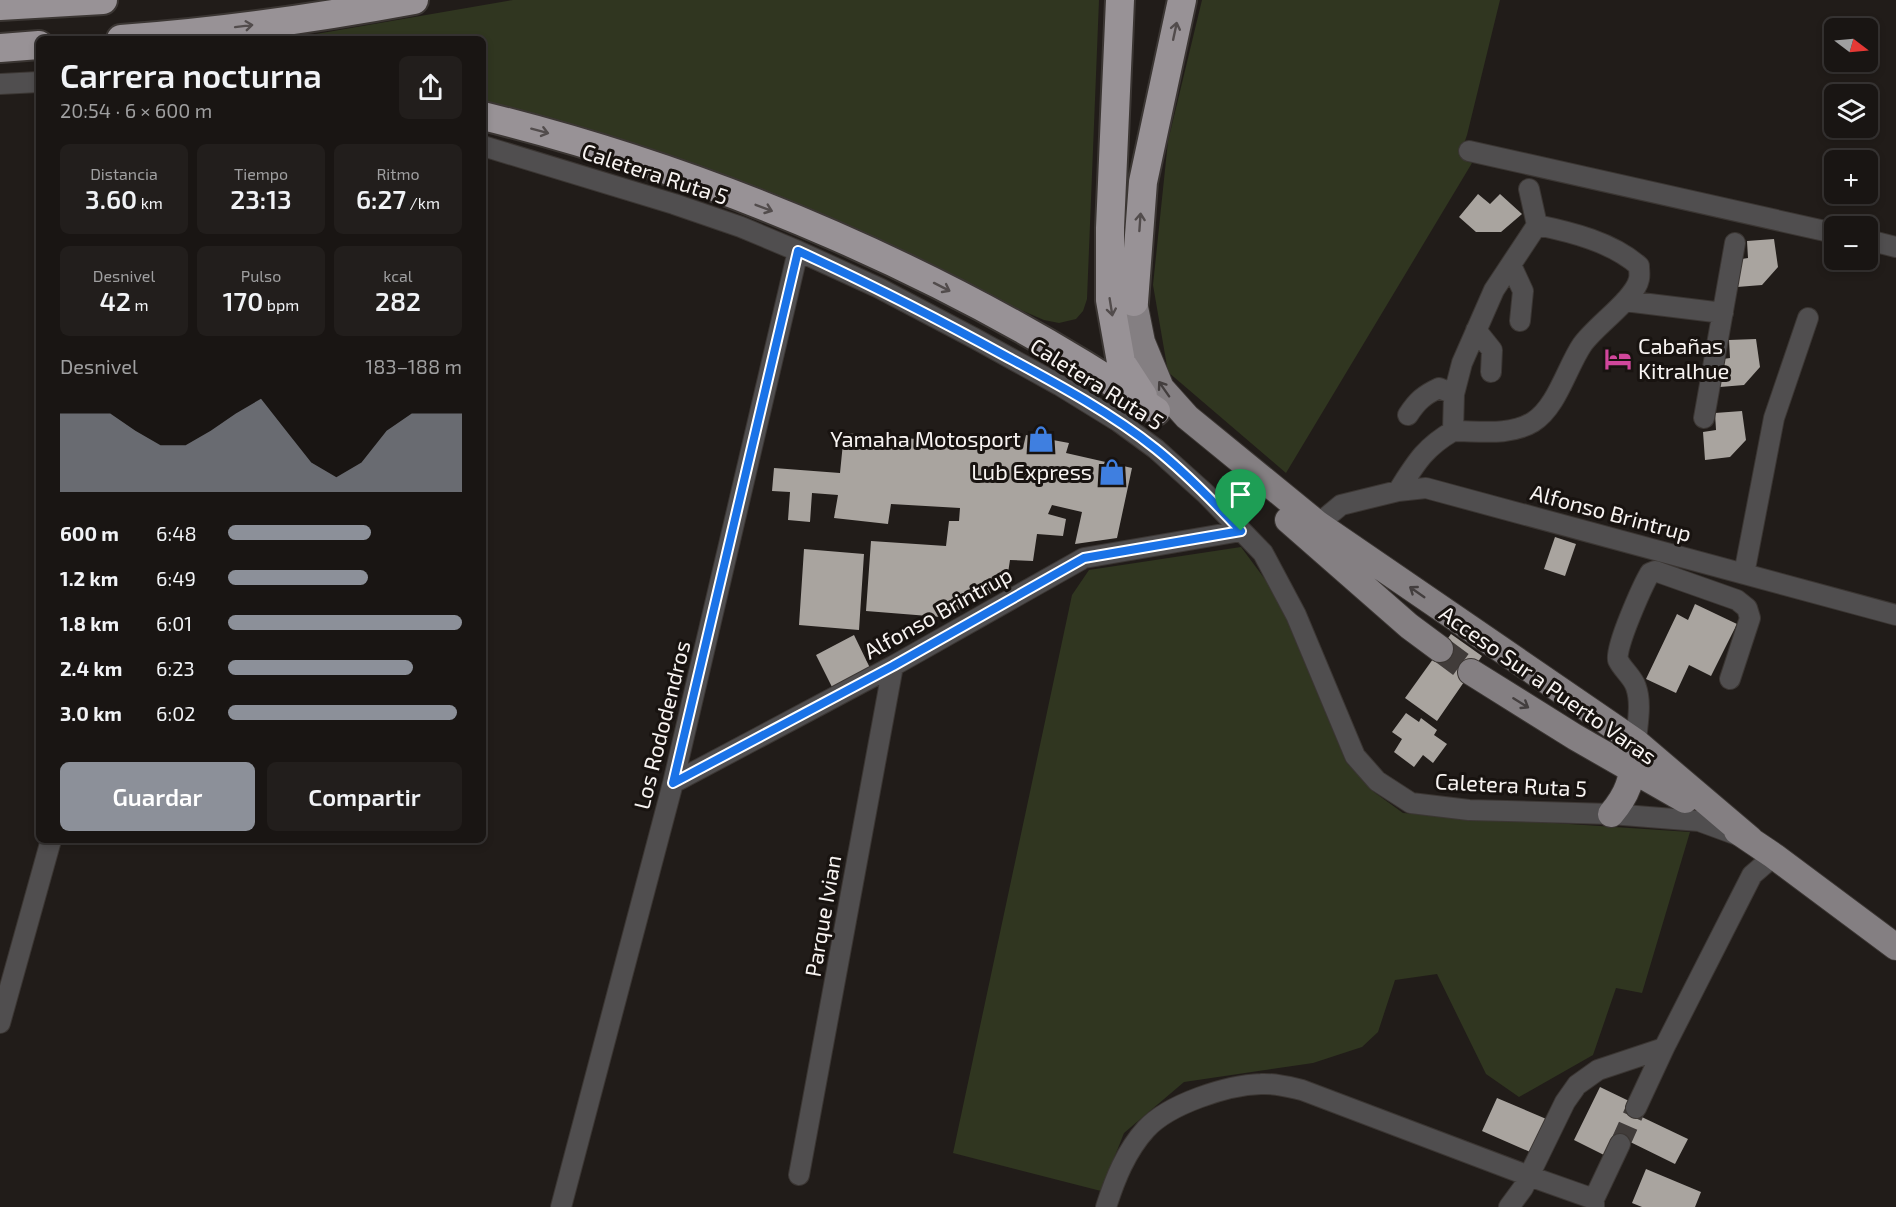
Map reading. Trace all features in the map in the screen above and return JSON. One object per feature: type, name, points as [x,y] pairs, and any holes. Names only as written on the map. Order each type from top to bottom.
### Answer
[{"type":"highway","points":[[0,6],[103,0]]},
{"type":"highway","points":[[152,36],[333,15],[414,0]]},
{"type":"highway","points":[[1120,0],[1110,228],[1110,300],[1121,362],[1140,392],[1156,411]]},
{"type":"highway","points":[[1134,302],[1143,182],[1182,0]]},
{"type":"highway","points":[[0,48],[36,45]]},
{"type":"highway","points":[[0,57],[36,57]]},
{"type":"highway","points":[[486,117],[619,155],[842,238],[982,307],[1097,371],[1156,411]]},
{"type":"highway","points":[[1110,228],[1134,302]]},
{"type":"main road","name":"Acceso Sur a Puerto Varas","points":[[1134,302],[1142,342],[1161,388],[1187,417],[1318,524],[1635,742],[1750,839]]},
{"type":"main road","name":"Acceso Sur a Puerto Varas","points":[[1156,411],[1291,522],[1409,626],[1440,649]]},
{"type":"main road","name":"Acceso Sur a Puerto Varas","points":[[1471,672],[1575,737],[1750,839]]},
{"type":"main road","points":[[1611,814],[1626,793],[1633,769],[1635,742]]},
{"type":"main road","points":[[1750,839],[1896,947]]},
{"type":"street","points":[[0,84],[36,82]]},
{"type":"street","name":"Caletera Ruta 5","points":[[486,147],[674,204],[798,251],[879,288],[974,338],[1059,385],[1119,422],[1173,464],[1206,494],[1263,553],[1296,615],[1355,756],[1377,781],[1411,803],[1469,810],[1611,814],[1699,821],[1750,839]]},
{"type":"street","points":[[1469,151],[1824,231]]},
{"type":"street","points":[[1453,431],[1454,394],[1462,363],[1494,290],[1537,225],[1528,189]]},
{"type":"street","points":[[1398,491],[1418,459],[1434,443],[1453,431],[1515,430],[1536,420],[1556,397],[1582,344],[1625,301],[1639,280],[1639,266],[1630,258],[1568,232],[1537,225]]},
{"type":"street","points":[[1878,242],[1896,247]]},
{"type":"street","points":[[1704,418],[1735,243]]},
{"type":"street","name":"Los Rododendros","points":[[561,1207],[673,783],[798,251]]},
{"type":"street","points":[[1511,265],[1524,291],[1520,321]]},
{"type":"street","points":[[1625,301],[1723,313]]},
{"type":"street","points":[[1744,574],[1774,418],[1808,318]]},
{"type":"street","points":[[1476,330],[1492,350],[1491,372]]},
{"type":"street","points":[[1408,416],[1425,394],[1439,388],[1454,394]]},
{"type":"street","name":"Alfonso Brintrup","points":[[1318,524],[1341,505],[1398,491],[1426,488],[1896,615]]},
{"type":"street","name":"Alfonso Brintrup","points":[[673,783],[893,666],[1084,558],[1241,531]]},
{"type":"street","points":[[1635,742],[1639,710],[1636,686],[1617,658],[1633,610],[1650,573],[1656,571],[1737,600],[1747,608],[1750,618],[1730,679]]},
{"type":"street","name":"Parque Ivian","points":[[799,1175],[893,666]]},
{"type":"street","points":[[0,1023],[50,843]]},
{"type":"street","points":[[1636,1108],[1752,875],[1774,856]]},
{"type":"street","points":[[1509,1207],[1529,1176],[1565,1102],[1577,1085],[1598,1070],[1664,1048]]},
{"type":"street","points":[[1106,1207],[1129,1152],[1154,1121],[1164,1114],[1203,1097],[1234,1088],[1260,1084],[1287,1086],[1302,1090],[1594,1203],[1620,1144]]},
{"type":"green space","points":[[513,0],[1099,0],[1087,299],[1083,311],[1076,319],[1059,323],[1044,320],[1002,302],[893,246],[765,192],[486,108],[486,36],[304,36]]},
{"type":"green space","points":[[1202,0],[1500,0],[1460,155],[1472,163],[1286,473],[1168,372],[1153,285],[1168,141]]},
{"type":"green space","points":[[1241,547],[1276,594],[1346,762],[1374,792],[1403,813],[1690,832],[1642,993],[1616,988],[1593,1055],[1519,1097],[1486,1074],[1437,974],[1395,980],[1378,1032],[1362,1047],[1313,1063],[1184,1082],[1124,1133],[1101,1191],[953,1153],[1072,595],[1089,570]]},
{"type":"building","points":[[1478,194],[1490,204],[1500,194],[1522,214],[1501,232],[1476,232],[1459,217]]},
{"type":"building","points":[[1774,239],[1778,267],[1762,285],[1737,287],[1735,260],[1748,258],[1747,241]]},
{"type":"building","points":[[1756,339],[1760,367],[1744,385],[1720,387],[1717,360],[1730,358],[1729,340]]},
{"type":"building","points":[[1742,411],[1746,440],[1730,457],[1705,460],[1703,432],[1716,430],[1715,413]]},
{"type":"building","points":[[844,433],[1023,448],[1026,435],[1069,443],[1066,453],[1132,468],[1117,538],[1075,544],[1082,512],[1052,505],[1048,514],[1066,519],[1063,536],[1037,534],[1033,561],[1010,560],[1006,586],[992,585],[990,595],[957,611],[942,609],[941,617],[866,611],[871,541],[946,546],[949,521],[959,521],[960,508],[891,504],[888,524],[834,518],[838,495],[812,493],[810,522],[788,520],[790,492],[772,491],[774,468],[840,473]]},
{"type":"building","points":[[1555,537],[1576,544],[1565,576],[1544,569]]},
{"type":"building","points":[[804,549],[864,554],[859,630],[799,625]]},
{"type":"building","points":[[1695,604],[1737,624],[1711,676],[1689,665],[1676,693],[1646,679],[1677,614],[1688,620]]},
{"type":"building","points":[[1451,634],[1482,656],[1437,721],[1405,698]]},
{"type":"building","points":[[854,635],[870,668],[832,687],[816,655]]},
{"type":"building","points":[[1406,713],[1419,722],[1421,718],[1437,730],[1434,735],[1447,744],[1433,763],[1423,755],[1414,767],[1394,752],[1402,739],[1392,732]]},
{"type":"building","points":[[1600,1087],[1629,1101],[1625,1109],[1688,1139],[1675,1164],[1614,1134],[1604,1155],[1574,1140]]},
{"type":"building","points":[[1497,1098],[1551,1121],[1537,1155],[1482,1131]]},
{"type":"building","points":[[1646,1169],[1701,1192],[1695,1207],[1642,1207],[1632,1203]]},
{"type":"tunnel","points":[[1440,649],[1471,672]]},
{"type":"tunnel","points":[[1620,1144],[1636,1108]]},
{"type":"place","name":"Cabañas Kitralhue","points":[[1618,359]]},
{"type":"place","name":"Yamaha Motosport","points":[[1041,439]]},
{"type":"place","name":"Lub Express","points":[[1112,472]]},
{"type":"route","points":[[798,251],[879,288],[974,338],[1059,385],[1119,422],[1156,449],[1206,494],[1241,531],[1084,558],[893,666],[673,783],[798,251]]}]
